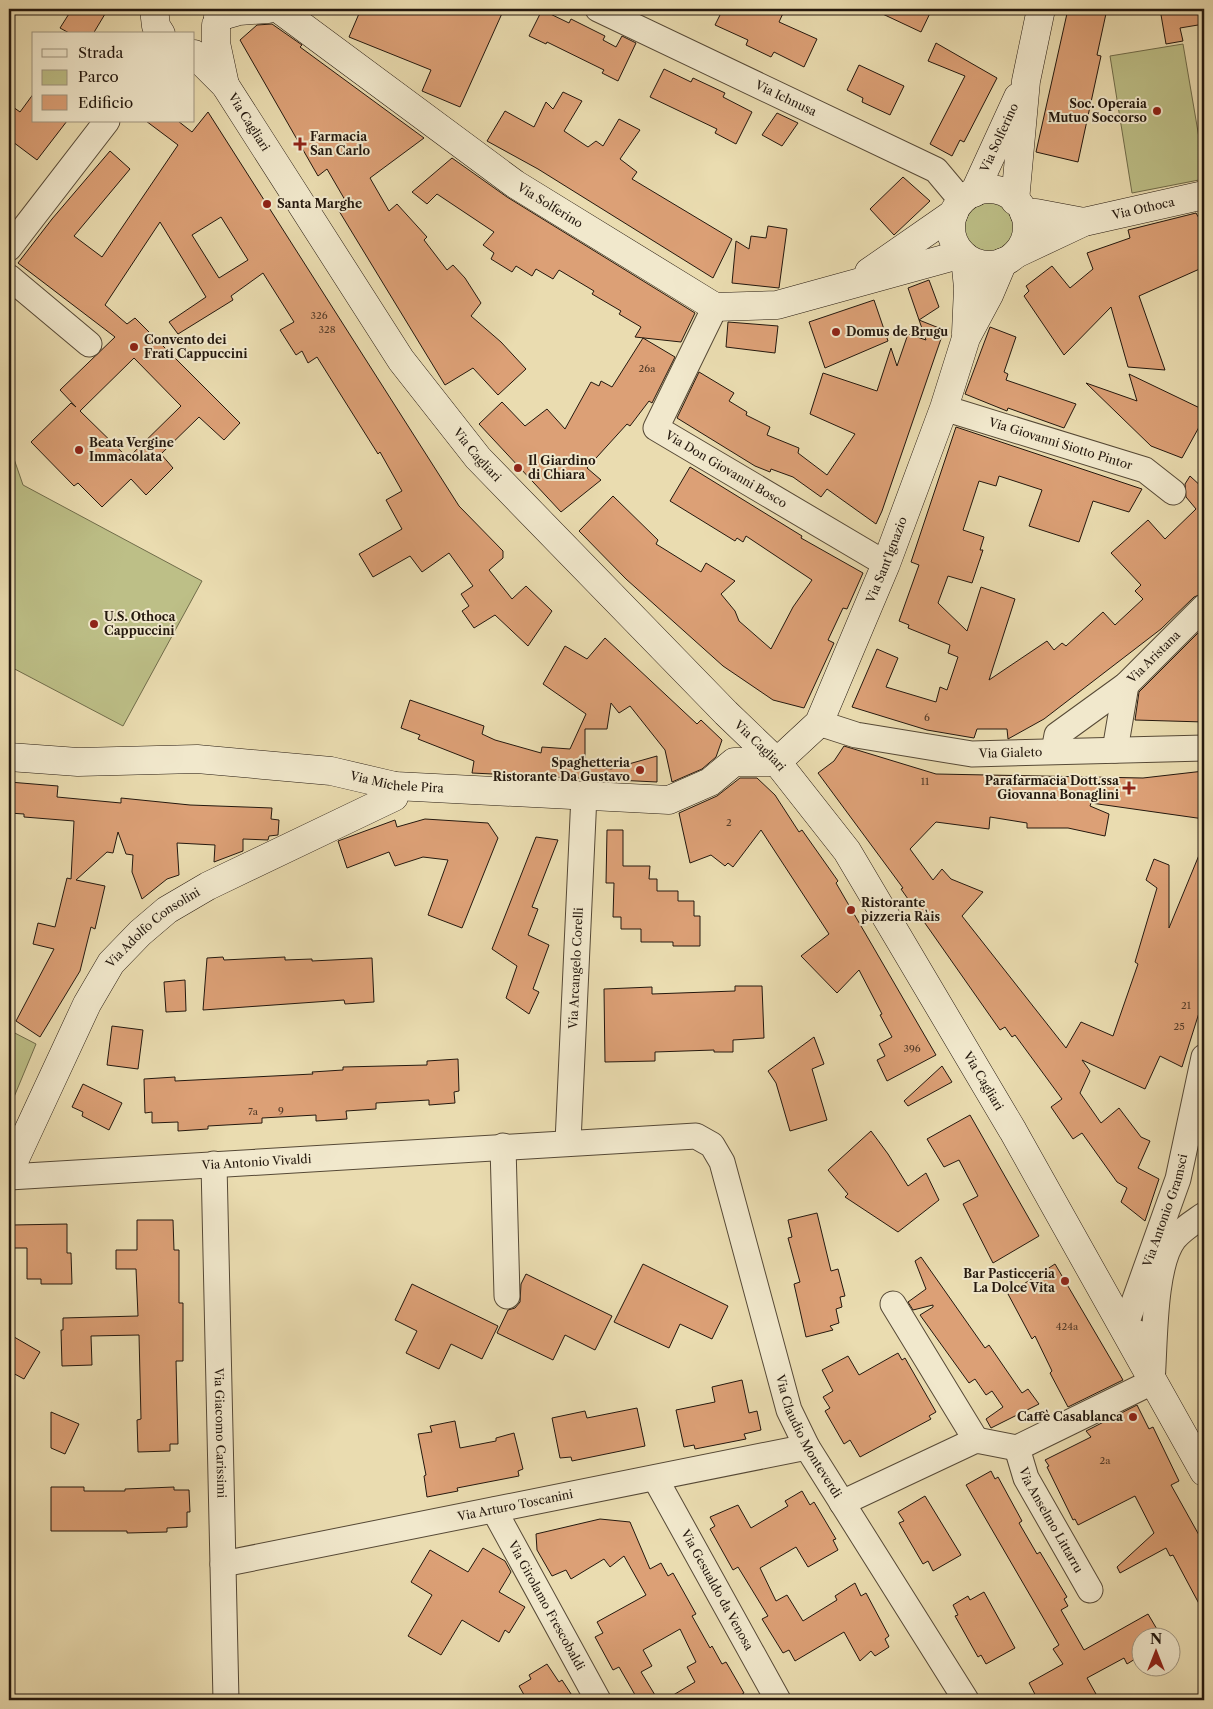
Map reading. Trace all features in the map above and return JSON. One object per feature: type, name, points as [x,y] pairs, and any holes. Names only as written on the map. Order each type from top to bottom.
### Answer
[{"type":"main road","points":[[195,44],[204,40],[217,17],[239,11],[268,9]]},
{"type":"main road","name":"Via Solferino","points":[[279,9],[515,184],[715,307]]},
{"type":"main road","name":"Via Solferino","points":[[1020,207],[1026,81],[1041,9]]},
{"type":"main road","name":"Via Cagliari","points":[[217,17],[216,43],[225,86]]},
{"type":"main road","name":"Via Cagliari","points":[[195,55],[225,86],[401,360],[478,458],[684,670],[777,762],[847,851],[1013,1131],[1204,1472]]},
{"type":"main road","name":"Via Solferino","points":[[963,202],[1026,81]]},
{"type":"main road","points":[[854,283],[963,202],[982,190],[1000,191],[1020,207],[1026,235],[1009,258],[982,264],[964,256],[953,240],[951,230],[963,202]]},
{"type":"main road","name":"Via Othoca","points":[[1009,258],[1084,222],[1204,195]]},
{"type":"main road","name":"Via Othoca","points":[[1020,207],[1036,213],[1084,222]]},
{"type":"main road","points":[[715,307],[777,305],[854,283],[964,256]]},
{"type":"main road","name":"Via Sant'Ignazio","points":[[964,256],[968,288],[966,338]]},
{"type":"main road","name":"Via Sant'Ignazio","points":[[777,762],[819,723],[886,564],[944,408],[966,338],[1009,258]]},
{"type":"main road","name":"Via Michele Pira","points":[[9,757],[78,762],[197,759],[331,771],[395,786],[669,800],[710,782],[734,762],[777,762]]},
{"type":"main road","name":"Via Adolfo Consolini","points":[[9,1172],[87,1004],[110,963],[140,933],[167,910],[208,886],[394,797],[395,786]]},
{"type":"street","name":"Via Ichnusa","points":[[598,9],[936,170],[963,202]]},
{"type":"street","points":[[9,248],[16,223],[106,122]]},
{"type":"street","points":[[9,277],[89,344]]},
{"type":"street","name":"Via Don Giovanni Bosco","points":[[715,307],[656,428],[886,564]]},
{"type":"street","name":"Via Giovanni Siotto Pintor","points":[[944,408],[1145,470],[1173,492]]},
{"type":"street","name":"Via Aristana","points":[[1054,751],[1057,735],[1126,686],[1204,607]]},
{"type":"street","name":"Via Aristana","points":[[1116,750],[1126,686]]},
{"type":"street","name":"Via Gialeto","points":[[819,723],[856,735],[972,754],[1204,748]]},
{"type":"street","name":"Via Arcangelo Corelli","points":[[568,1142],[584,795]]},
{"type":"street","name":"Via Antonio Gramsci","points":[[1124,1330],[1178,1179],[1204,1058]]},
{"type":"street","name":"Via Antonio Vivaldi","points":[[9,1177],[568,1142],[696,1136],[712,1145]]},
{"type":"street","name":"Via Claudio Monteverdi","points":[[712,1145],[722,1162],[789,1410],[807,1447],[966,1700]]},
{"type":"street","points":[[503,1146],[507,1296]]},
{"type":"street","name":"Via Giacomo Carissimi","points":[[214,1164],[226,1700]]},
{"type":"street","points":[[1178,1179],[1197,1220]]},
{"type":"street","name":"Via Antonio Gramsci","points":[[1152,1382],[1159,1286],[1164,1262],[1174,1239],[1197,1220]]},
{"type":"street","points":[[893,1304],[976,1440]]},
{"type":"street","points":[[1124,1330],[1140,1333],[1157,1318]]},
{"type":"street","points":[[842,1503],[976,1440],[1017,1448],[1152,1382]]},
{"type":"street","name":"Via Arturo Toscanini","points":[[222,1564],[807,1447]]},
{"type":"street","name":"Via Anselmo Littarru","points":[[1017,1448],[1026,1478],[1090,1590]]},
{"type":"street","name":"Via Gesualdo da Venosa","points":[[655,1478],[778,1700]]},
{"type":"street","name":"Via Girolamo Frescobaldi","points":[[494,1510],[598,1700]]},
{"type":"green space","name":"Soc. Operaia Mutuo Soccorso","points":[[1183,44],[1204,167],[1204,179],[1132,193],[1110,56]]},
{"type":"green space","points":[[987,197],[1004,201],[1017,217],[1019,228],[1015,239],[1007,249],[998,257],[986,260],[979,259],[968,251],[960,239],[957,227],[971,202]]},
{"type":"green space","name":"U.S. Othoca Cappuccini","points":[[9,455],[13,456],[23,485],[202,581],[123,726],[9,666]]},
{"type":"green space","points":[[9,1030],[36,1044],[9,1109]]},
{"type":"building","points":[[72,9],[108,9],[94,32],[67,32],[60,28]]},
{"type":"building","points":[[361,9],[504,9],[460,107],[422,91],[431,70],[349,37]]},
{"type":"building","points":[[723,9],[785,9],[779,22],[817,39],[804,67],[774,52],[771,57],[746,45],[748,40],[715,25]]},
{"type":"building","points":[[872,9],[932,9],[921,32]]},
{"type":"building","points":[[1068,9],[1107,9],[1097,55],[1101,56],[1078,162],[1036,152]]},
{"type":"building","points":[[1160,9],[1204,9],[1204,24],[1180,28],[1183,41],[1166,44]]},
{"type":"building","points":[[542,10],[569,23],[571,19],[605,36],[603,40],[616,47],[622,36],[636,43],[618,81],[602,73],[604,70],[547,42],[546,44],[529,36]]},
{"type":"building","points":[[272,24],[302,45],[300,47],[424,138],[370,178],[389,211],[397,204],[427,237],[424,240],[447,270],[453,265],[465,278],[481,303],[471,316],[501,342],[526,369],[498,395],[473,368],[445,385],[336,206],[345,200],[327,169],[318,176],[240,40],[257,25]]},
{"type":"building","points":[[936,43],[997,78],[964,142],[960,140],[952,156],[930,144],[965,76],[928,61]]},
{"type":"building","points":[[859,65],[904,86],[890,115],[862,102],[863,98],[847,90]]},
{"type":"building","points":[[664,69],[691,82],[693,78],[725,93],[723,97],[752,112],[736,144],[715,133],[717,129],[650,97]]},
{"type":"building","points":[[563,92],[582,101],[564,131],[588,147],[596,141],[603,146],[619,119],[640,130],[620,159],[637,172],[632,179],[732,239],[713,278],[538,169],[487,141],[505,111],[534,127],[546,102],[553,109]]},
{"type":"building","points":[[32,96],[32,122],[66,122],[37,160],[9,139],[9,104],[20,112]]},
{"type":"building","points":[[208,112],[459,506],[503,551],[503,558],[489,570],[512,599],[526,586],[552,611],[528,646],[495,615],[474,628],[462,611],[469,606],[461,594],[473,586],[449,553],[422,572],[410,556],[373,577],[359,554],[402,529],[386,500],[402,491],[380,452],[378,454],[317,357],[308,363],[302,351],[296,355],[280,330],[294,322],[263,273],[231,296],[233,300],[178,334],[169,322],[206,297],[160,222],[105,305],[127,324],[135,318],[240,423],[224,440],[199,417],[161,454],[173,468],[146,495],[131,479],[102,507],[78,483],[74,486],[31,442],[71,403],[76,407],[60,390],[115,337],[18,263],[52,219],[110,151],[130,169],[74,236],[102,257],[178,145],[147,122],[179,122],[192,132]],"holes":[[[221,217],[248,260],[219,278],[192,235]],[[134,358],[181,406],[128,458],[80,411]]]},
{"type":"building","points":[[777,113],[798,123],[782,146],[762,135]]},
{"type":"building","points":[[452,158],[507,197],[695,313],[681,342],[635,337],[641,327],[619,314],[621,311],[592,294],[594,291],[559,270],[553,279],[536,269],[532,276],[516,266],[512,272],[491,259],[494,253],[483,245],[494,232],[437,194],[427,204],[412,192]]},
{"type":"building","points":[[903,177],[930,201],[894,235],[870,209]]},
{"type":"building","points":[[1196,213],[1200,220],[1204,219],[1204,267],[1139,296],[1165,370],[1128,367],[1111,307],[1064,355],[1024,296],[1029,291],[1026,286],[1052,266],[1070,288],[1093,269],[1087,253],[1130,238],[1128,230]]},
{"type":"building","points":[[768,226],[787,229],[779,288],[732,283],[736,241],[749,249],[751,236],[766,238]]},
{"type":"building","points":[[929,280],[939,307],[919,320],[908,288]]},
{"type":"building","points":[[874,300],[888,341],[825,368],[809,322]]},
{"type":"building","points":[[919,320],[944,330],[876,524],[827,489],[821,497],[793,477],[771,469],[770,472],[755,466],[677,418],[699,372],[734,393],[729,401],[747,412],[746,415],[770,427],[767,435],[799,448],[798,453],[827,475],[855,434],[810,414],[823,373],[877,391],[891,348],[897,366],[908,334],[926,340]]},
{"type":"building","points":[[728,322],[778,326],[775,353],[726,347]]},
{"type":"building","points":[[990,327],[1016,337],[1004,372],[1008,374],[1006,380],[1076,404],[1064,428],[1008,408],[1007,411],[965,394]]},
{"type":"building","points":[[643,338],[675,357],[652,403],[649,401],[630,426],[627,424],[587,468],[601,480],[561,512],[479,424],[502,402],[525,426],[547,409],[565,429],[591,382],[599,386],[601,381],[612,387]]},
{"type":"building","points":[[1129,374],[1204,410],[1204,418],[1182,458],[1151,446],[1086,383],[1137,401]]},
{"type":"building","points":[[956,427],[1142,489],[1129,512],[1093,501],[1079,542],[1029,526],[1042,490],[999,476],[996,486],[979,481],[963,530],[984,537],[980,550],[983,550],[972,583],[948,576],[938,603],[967,631],[981,587],[1015,599],[989,680],[1047,641],[1054,650],[1062,643],[1066,646],[1103,612],[1115,625],[1143,599],[1135,591],[1141,585],[1111,553],[1148,520],[1165,539],[1196,509],[1186,497],[1185,484],[1190,476],[1204,489],[1204,593],[1194,597],[1161,629],[1044,719],[1008,739],[1007,729],[977,729],[974,738],[927,730],[852,707],[877,649],[898,658],[886,687],[936,702],[940,687],[947,690],[958,657],[948,653],[950,645],[908,628],[909,625],[899,621],[919,565],[911,562]]},
{"type":"building","points":[[690,467],[802,536],[801,538],[863,573],[847,609],[843,608],[828,640],[834,643],[804,708],[773,700],[723,666],[626,579],[579,531],[613,496],[658,540],[656,544],[701,572],[706,563],[735,581],[721,594],[735,611],[739,621],[771,649],[793,607],[812,580],[746,536],[743,542],[737,538],[735,541],[670,501]]},
{"type":"building","points":[[1204,627],[1204,722],[1135,720],[1139,692]]},
{"type":"building","points":[[605,638],[697,724],[701,720],[722,740],[716,757],[702,769],[672,782],[665,750],[630,706],[619,713],[611,703],[607,729],[585,729],[585,763],[611,769],[657,756],[657,782],[472,773],[474,761],[418,739],[420,735],[401,728],[410,700],[484,726],[482,734],[495,740],[541,753],[542,747],[570,749],[586,714],[543,684],[565,646],[587,659]]},
{"type":"building","points":[[844,746],[936,774],[1143,778],[1204,771],[1204,819],[1091,803],[1090,806],[1109,814],[1105,836],[1068,828],[1027,828],[1027,823],[990,817],[989,829],[936,822],[910,849],[933,880],[942,869],[951,879],[983,892],[962,916],[1066,1048],[1081,1022],[1113,1036],[1138,964],[1135,962],[1157,888],[1146,880],[1154,859],[1169,865],[1169,928],[1204,843],[1204,997],[1182,1067],[1160,1056],[1145,1089],[1082,1060],[1090,1071],[1080,1093],[1101,1123],[1119,1108],[1141,1137],[1150,1141],[1138,1168],[1159,1179],[1145,1221],[1121,1202],[1127,1188],[1117,1182],[1082,1133],[1073,1139],[1051,1107],[1062,1099],[1015,1035],[1012,1037],[1005,1027],[1000,1030],[901,889],[903,888],[818,773],[834,761]]},
{"type":"building","points":[[740,778],[757,778],[775,795],[799,832],[802,830],[838,881],[836,883],[936,1055],[887,1081],[877,1060],[885,1056],[879,1044],[892,1037],[880,1015],[882,1014],[859,970],[837,993],[801,956],[829,934],[761,830],[733,867],[728,863],[725,866],[711,855],[690,863],[679,813],[717,796]]},
{"type":"building","points":[[9,782],[58,786],[57,797],[121,803],[121,798],[190,805],[272,808],[271,819],[279,820],[278,835],[269,836],[268,840],[243,839],[243,851],[214,862],[215,845],[177,843],[179,875],[167,879],[142,899],[132,872],[133,855],[126,854],[118,832],[113,853],[107,852],[76,880],[105,886],[95,929],[91,927],[80,971],[40,1037],[16,1021],[54,949],[33,944],[38,923],[55,927],[67,878],[71,879],[74,821],[24,817],[24,814],[9,813]]},
{"type":"building","points":[[425,819],[488,823],[498,838],[462,928],[428,915],[448,860],[423,857],[395,866],[389,852],[347,868],[338,841],[395,820],[397,827]]},
{"type":"building","points":[[607,830],[623,830],[623,866],[650,866],[649,879],[657,879],[657,891],[678,891],[678,901],[694,901],[694,916],[700,916],[700,946],[673,946],[673,942],[641,942],[641,929],[621,929],[621,917],[613,917],[614,883],[606,883]]},
{"type":"building","points":[[536,837],[558,840],[532,907],[538,909],[528,935],[549,945],[533,989],[539,992],[529,1014],[506,998],[517,966],[492,949]]},
{"type":"building","points":[[223,957],[224,960],[285,957],[285,960],[312,959],[312,961],[372,958],[374,1002],[345,1004],[344,1000],[203,1010],[207,958]]},
{"type":"building","points":[[185,980],[186,1011],[166,1012],[164,982]]},
{"type":"building","points":[[735,986],[762,986],[764,1038],[733,1040],[733,1052],[714,1052],[714,1050],[655,1052],[655,1061],[605,1062],[604,989],[652,987],[652,994],[735,991]]},
{"type":"building","points":[[112,1026],[143,1030],[138,1069],[107,1065]]},
{"type":"building","points":[[814,1037],[824,1064],[812,1069],[827,1120],[790,1131],[776,1083],[768,1071]]},
{"type":"building","points":[[458,1059],[459,1091],[454,1092],[455,1103],[429,1105],[429,1100],[376,1103],[376,1109],[346,1111],[347,1119],[316,1121],[316,1115],[262,1118],[262,1123],[208,1126],[208,1129],[178,1131],[178,1122],[152,1123],[152,1112],[145,1113],[144,1079],[175,1077],[175,1081],[313,1074],[312,1072],[343,1070],[343,1067],[427,1065],[427,1061]]},
{"type":"building","points":[[942,1066],[952,1082],[908,1106],[904,1101]]},
{"type":"building","points":[[83,1084],[122,1103],[109,1130],[82,1116],[83,1112],[72,1107]]},
{"type":"building","points":[[970,1115],[1039,1236],[993,1263],[963,1204],[978,1196],[959,1160],[944,1167],[927,1139]]},
{"type":"building","points":[[871,1131],[908,1186],[926,1173],[939,1200],[898,1232],[845,1197],[848,1194],[828,1170]]},
{"type":"building","points":[[817,1213],[831,1271],[838,1269],[845,1296],[840,1297],[842,1307],[836,1309],[839,1323],[830,1326],[833,1330],[806,1337],[794,1284],[800,1282],[788,1238],[792,1237],[788,1220]]},
{"type":"building","points":[[137,1220],[173,1220],[174,1250],[179,1250],[179,1303],[183,1303],[183,1361],[176,1361],[178,1444],[170,1444],[170,1451],[138,1452],[137,1420],[141,1419],[139,1335],[91,1336],[92,1365],[62,1366],[61,1330],[63,1330],[63,1318],[138,1316],[136,1269],[116,1269],[116,1250],[137,1250]]},
{"type":"building","points":[[67,1224],[67,1253],[71,1253],[72,1284],[41,1284],[41,1279],[27,1279],[27,1248],[14,1248],[13,1225]]},
{"type":"building","points":[[921,1257],[985,1348],[989,1345],[1022,1393],[1028,1389],[1039,1404],[991,1428],[986,1419],[1003,1407],[992,1391],[986,1395],[975,1379],[969,1383],[920,1315],[933,1307],[933,1305],[913,1310],[908,1302],[926,1289],[915,1261]]},
{"type":"building","points":[[643,1264],[728,1306],[712,1339],[680,1324],[669,1348],[614,1322]]},
{"type":"building","points":[[1055,1264],[1123,1380],[1068,1407],[1050,1373],[1052,1371],[1035,1336],[1032,1339],[1008,1294]]},
{"type":"building","points":[[526,1274],[612,1316],[595,1350],[565,1335],[553,1360],[497,1333],[508,1310],[515,1308],[520,1302],[521,1284]]},
{"type":"building","points":[[412,1284],[498,1326],[482,1359],[451,1344],[439,1369],[406,1353],[417,1331],[395,1320]]},
{"type":"building","points":[[9,1334],[40,1352],[24,1379],[9,1371]]},
{"type":"building","points":[[898,1353],[902,1360],[905,1358],[936,1412],[929,1416],[931,1419],[860,1457],[850,1440],[844,1444],[825,1411],[830,1408],[823,1397],[833,1391],[822,1370],[848,1356],[859,1375]]},
{"type":"building","points":[[742,1380],[749,1413],[757,1411],[761,1430],[744,1434],[746,1439],[695,1449],[694,1445],[684,1447],[676,1410],[715,1402],[712,1387]]},
{"type":"building","points":[[1137,1405],[1149,1429],[1153,1427],[1179,1481],[1171,1485],[1204,1544],[1204,1613],[1173,1555],[1170,1556],[1166,1548],[1120,1573],[1117,1567],[1154,1533],[1135,1496],[1078,1525],[1075,1519],[1073,1520],[1047,1467],[1049,1466],[1045,1460],[1091,1437],[1086,1431]]},
{"type":"building","points":[[637,1408],[645,1446],[572,1461],[571,1457],[560,1458],[552,1418],[585,1411],[587,1418]]},
{"type":"building","points":[[51,1412],[79,1424],[65,1454],[51,1448]]},
{"type":"building","points":[[455,1421],[460,1448],[496,1441],[496,1438],[514,1433],[523,1469],[518,1471],[519,1476],[457,1488],[458,1491],[427,1497],[424,1476],[426,1475],[418,1434],[432,1432],[430,1426]]},
{"type":"building","points":[[991,1471],[995,1479],[998,1477],[1022,1521],[1019,1523],[1037,1554],[1040,1552],[1067,1597],[1064,1599],[1068,1606],[1061,1610],[1084,1650],[1148,1614],[1155,1626],[1130,1626],[1130,1662],[1127,1664],[1124,1658],[1087,1678],[1096,1694],[1086,1700],[1038,1700],[1029,1683],[1063,1664],[1053,1649],[1059,1645],[966,1485]]},
{"type":"building","points":[[51,1487],[84,1487],[84,1491],[125,1491],[125,1489],[174,1487],[174,1490],[189,1490],[190,1512],[187,1512],[187,1527],[167,1528],[167,1532],[51,1531]]},
{"type":"building","points":[[802,1491],[810,1505],[814,1502],[836,1539],[833,1540],[838,1550],[808,1567],[796,1547],[760,1568],[776,1601],[787,1595],[803,1621],[837,1600],[835,1596],[855,1583],[861,1596],[866,1593],[889,1636],[885,1639],[889,1647],[875,1656],[871,1651],[860,1661],[844,1632],[795,1661],[789,1650],[783,1653],[762,1619],[768,1616],[738,1567],[733,1570],[710,1529],[715,1526],[710,1517],[738,1505],[751,1528],[788,1506],[785,1501]]},
{"type":"building","points":[[925,1496],[961,1555],[933,1571],[928,1561],[923,1564],[899,1523],[904,1521],[898,1512]]},
{"type":"building","points":[[600,1519],[630,1522],[650,1569],[661,1563],[668,1576],[673,1573],[696,1614],[692,1616],[710,1648],[712,1646],[722,1664],[726,1662],[744,1693],[732,1700],[665,1700],[695,1682],[687,1667],[696,1662],[680,1629],[643,1650],[652,1666],[641,1672],[658,1700],[638,1700],[619,1667],[613,1670],[595,1637],[603,1633],[597,1622],[646,1595],[624,1556],[610,1567],[604,1559],[571,1579],[566,1570],[552,1576],[537,1550],[536,1534]]},
{"type":"building","points":[[483,1548],[505,1561],[511,1572],[499,1592],[525,1607],[509,1633],[505,1630],[499,1642],[462,1620],[441,1655],[408,1636],[432,1595],[411,1582],[430,1550],[468,1572]]},
{"type":"building","points":[[984,1592],[1015,1648],[986,1664],[981,1655],[978,1657],[955,1616],[958,1615],[953,1605],[968,1596],[970,1600]]},
{"type":"building","points":[[547,1664],[559,1682],[562,1680],[575,1700],[527,1700],[519,1686],[531,1679],[529,1675]]},
{"type":"place","name":"Soc. Operaia Mutuo Soccorso","points":[[1157,111]]},
{"type":"place","name":"Farmacia San Carlo","points":[[300,144]]},
{"type":"place","name":"Santa Marghe","points":[[267,204]]},
{"type":"place","name":"Domus de Brugu","points":[[836,332]]},
{"type":"place","name":"Convento dei Frati Cappuccini","points":[[134,347]]},
{"type":"place","name":"Beata Vergine Immacolata","points":[[79,450]]},
{"type":"place","name":"Il Giardino di Chiara","points":[[518,468]]},
{"type":"place","name":"U.S. Othoca Cappuccini","points":[[94,624]]},
{"type":"place","name":"Spaghetteria Ristorante Da Gustavo","points":[[640,770]]},
{"type":"place","name":"Parafarmacia Dott.ssa Giovanna Bonaglini","points":[[1129,788]]},
{"type":"place","name":"Ristorante pizzeria Ràis","points":[[851,910]]},
{"type":"place","name":"Bar Pasticceria La Dolce Vita","points":[[1065,1281]]},
{"type":"place","name":"Caffè Casablanca","points":[[1133,1417]]}]
